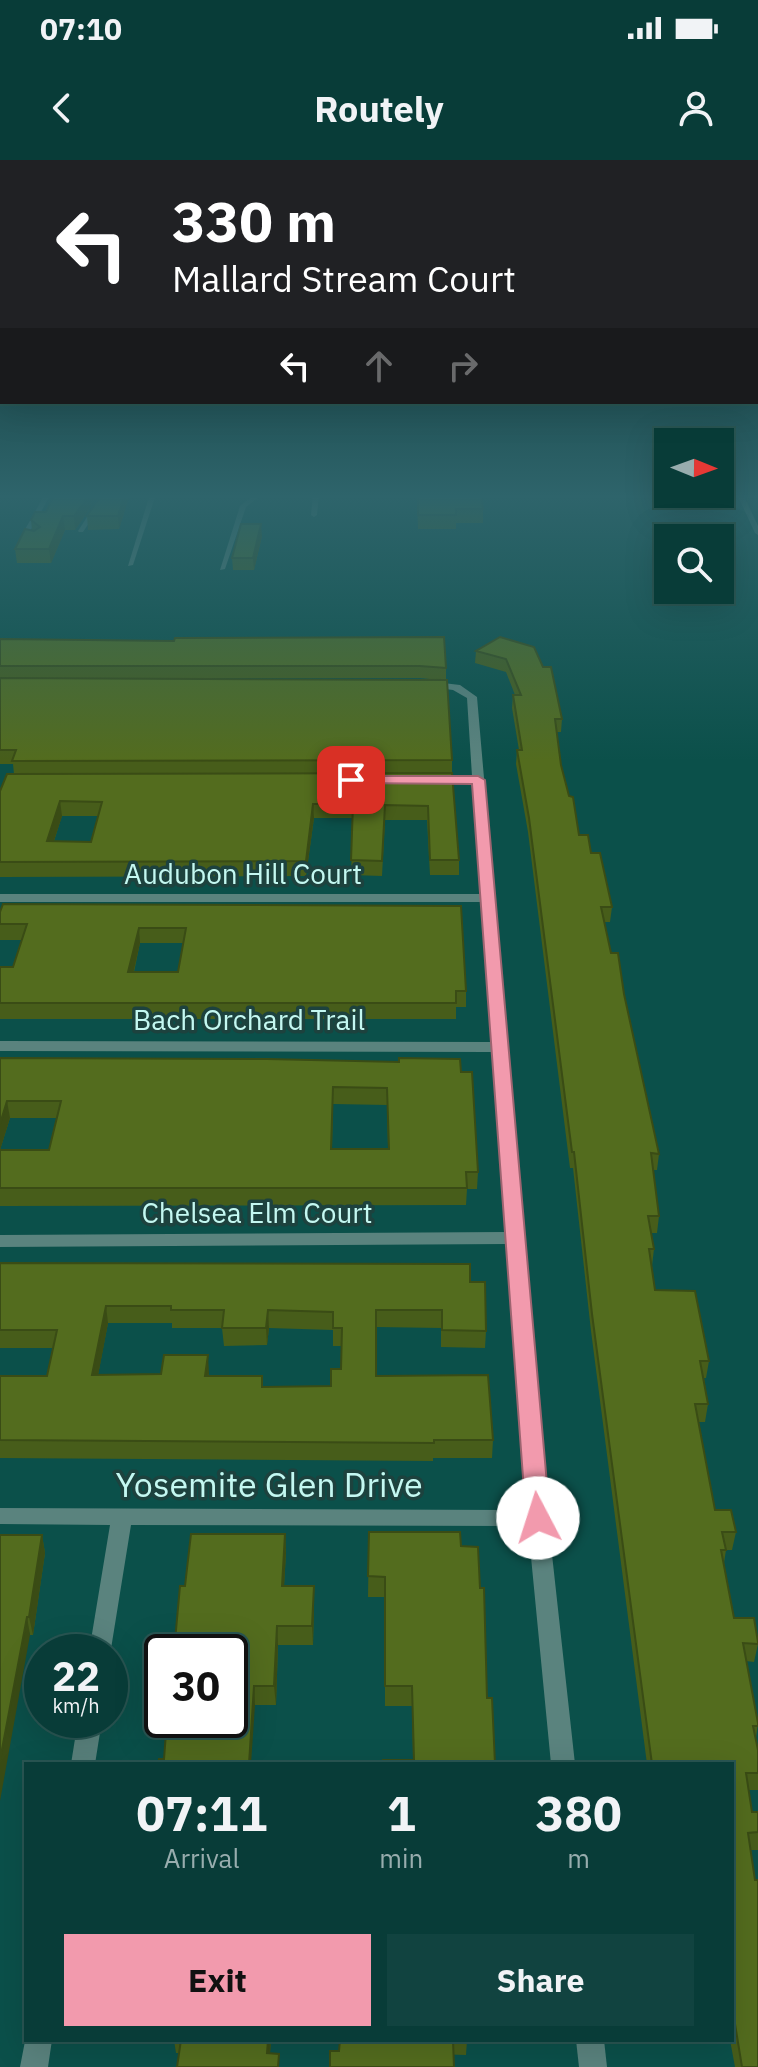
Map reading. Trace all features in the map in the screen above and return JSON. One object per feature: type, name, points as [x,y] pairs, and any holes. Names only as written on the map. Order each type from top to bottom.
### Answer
[{"type":"street","points":[[420,684],[456,687],[472,697],[514,1238],[563,1762]]},
{"type":"street","points":[[415,780],[478,780]]},
{"type":"street","name":"Audubon Hill Court","points":[[0,898],[487,898]]},
{"type":"street","name":"Bach Orchard Trail","points":[[0,1046],[499,1047]]},
{"type":"street","name":"Chelsea Elm Court","points":[[0,1241],[514,1238]]},
{"type":"street","name":"Yosemite Glen Drive","points":[[0,1516],[538,1518]]},
{"type":"street","points":[[103,1634],[122,1517]]},
{"type":"street","points":[[83,1762],[87,1738]]},
{"type":"street","points":[[34,2067],[38,2042]]},
{"type":"street","points":[[590,2042],[593,2067]]},
{"type":"building","points":[[444,637],[446,668],[0,666],[0,639],[174,641],[175,638]]},
{"type":"building","points":[[500,637],[534,647],[543,667],[551,667],[562,719],[555,719],[561,765],[569,796],[573,797],[579,835],[588,835],[591,853],[600,853],[612,907],[601,907],[611,953],[618,953],[659,1154],[651,1153],[659,1216],[648,1216],[654,1249],[649,1249],[655,1290],[695,1291],[709,1361],[700,1361],[708,1404],[695,1404],[715,1510],[731,1510],[736,1532],[722,1532],[726,1550],[721,1550],[734,1618],[754,1618],[758,1642],[743,1643],[758,1723],[758,1726],[753,1726],[758,1750],[758,1773],[746,1773],[752,1812],[758,1812],[758,1832],[748,1833],[755,1880],[758,1880],[758,2067],[742,2067],[734,2024],[734,1762],[652,1762],[592,1314],[574,1152],[517,750],[522,750],[513,695],[521,695],[506,659],[476,651]]},
{"type":"building","points":[[0,678],[447,680],[452,760],[12,761],[16,750],[0,750]]},
{"type":"building","points":[[452,773],[459,860],[430,860],[428,806],[385,805],[382,861],[351,860],[353,804],[313,804],[306,861],[0,862],[0,791],[7,774]],"holes":[[[60,801],[102,802],[91,842],[47,841]]]},
{"type":"building","points":[[3,904],[461,906],[466,991],[456,991],[456,1003],[0,1003],[0,967],[13,967],[27,924],[0,924]],"holes":[[[139,928],[186,928],[178,972],[128,972]]]},
{"type":"building","points":[[0,1058],[399,1062],[399,1058],[460,1059],[461,1072],[472,1072],[478,1172],[466,1172],[467,1188],[0,1188],[0,1150],[49,1150],[61,1101],[7,1101],[0,1124]],"holes":[[[333,1087],[387,1088],[389,1149],[331,1149]]]},
{"type":"building","points":[[0,1263],[470,1264],[470,1282],[485,1282],[486,1331],[442,1330],[442,1310],[376,1310],[376,1376],[488,1375],[493,1440],[434,1440],[434,1443],[0,1440],[0,1376],[47,1376],[57,1330],[0,1330]],"holes":[[[106,1306],[171,1306],[171,1310],[224,1310],[222,1328],[266,1328],[268,1310],[333,1312],[333,1328],[342,1328],[341,1369],[331,1369],[331,1386],[262,1387],[262,1376],[205,1376],[208,1355],[164,1355],[161,1374],[92,1375]]]},
{"type":"building","points":[[369,1532],[460,1532],[461,1546],[478,1547],[480,1588],[484,1588],[487,1698],[492,1698],[495,1762],[383,1762],[414,1760],[412,1686],[385,1686],[385,1577],[368,1576]]},
{"type":"building","points":[[191,1534],[285,1534],[282,1586],[314,1586],[312,1626],[277,1626],[274,1686],[254,1686],[249,1762],[158,1762],[164,1759],[166,1738],[248,1738],[248,1634],[176,1634],[180,1586],[185,1586]]},
{"type":"building","points":[[0,1535],[42,1535],[0,1760]]},
{"type":"building","points":[[181,2042],[268,2042],[267,2053],[279,2054],[278,2067],[177,2067]]},
{"type":"building","points":[[340,2042],[453,2042],[454,2067],[330,2067],[330,2051],[339,2051]]},
{"type":"route","points":[[351,780],[478,780],[538,1518]]}]
